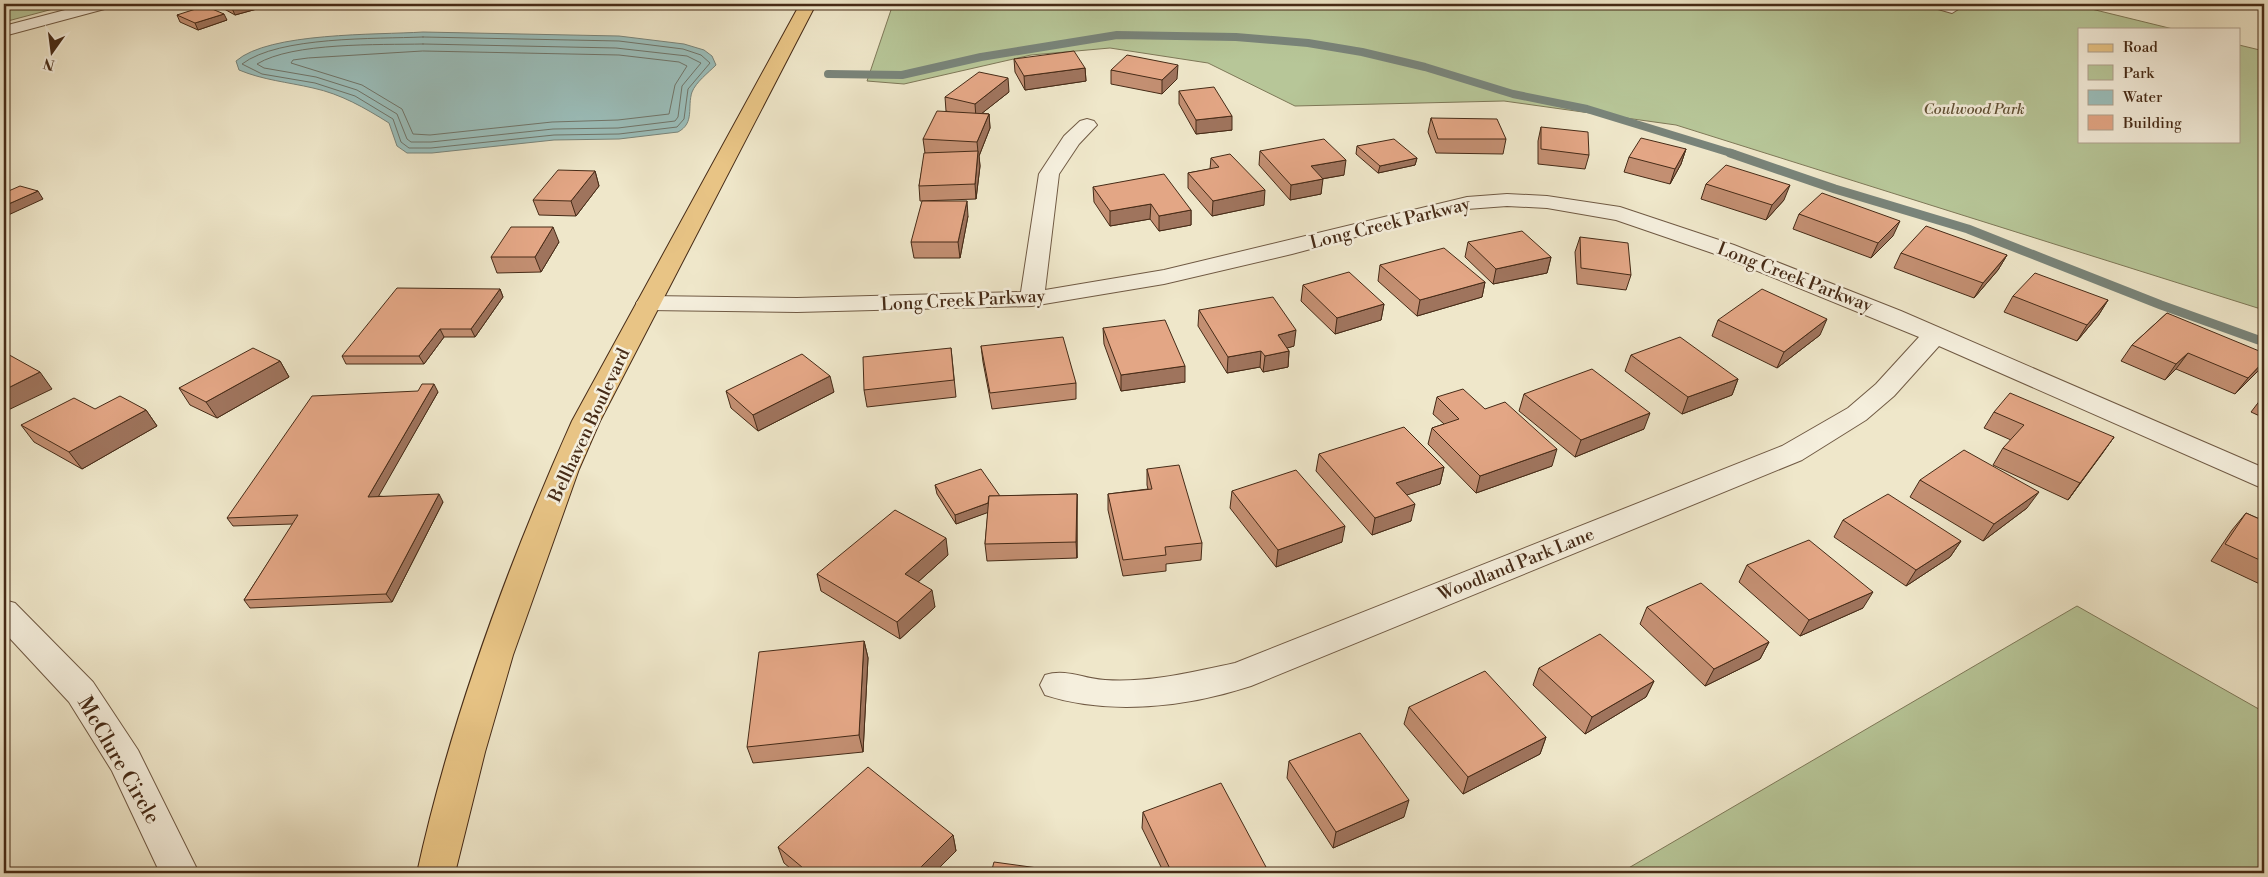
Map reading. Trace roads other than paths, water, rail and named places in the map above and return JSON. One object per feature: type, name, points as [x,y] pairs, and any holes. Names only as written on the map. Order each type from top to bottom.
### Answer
[{"type":"main road","name":"Bellhaven Boulevard","points":[[436,873],[467,752],[496,655],[556,491],[586,422],[808,4]]},
{"type":"street","points":[[4,31],[106,4]]},
{"type":"street","points":[[1032,299],[1049,174],[1071,140],[1087,125]]},
{"type":"street","name":"Long Creek Parkway","points":[[648,303],[797,305],[1032,299],[1164,277],[1284,250],[1436,209],[1467,203],[1507,200],[1582,207],[1620,214],[1669,229],[1892,316],[2264,479]]},
{"type":"street","name":"Woodland Park Lane","points":[[1057,685],[1105,694],[1164,691],[1239,676],[1792,453],[1857,414],[1885,390],[1935,335]]},
{"type":"street","name":"McClure Circle","points":[[4,612],[80,692],[125,761],[180,873]]},
{"type":"water","points":[[423,32],[619,36],[684,44],[704,50],[712,56],[716,65],[694,88],[689,119],[687,124],[678,132],[619,139],[554,140],[432,153],[407,153],[397,146],[389,123],[362,107],[323,91],[266,79],[239,70],[236,61],[252,52],[298,40],[352,35]]},
{"type":"waterway","points":[[828,74],[902,75],[981,57],[1117,35],[1236,37],[1308,43],[1362,52],[1425,67],[1513,94],[1587,109],[1734,154]]},
{"type":"waterway","points":[[1730,153],[1835,189],[1968,229],[2161,305],[2264,342]]},
{"type":"park label","name":"Coulwood Park","points":[[1974,109]]}]
